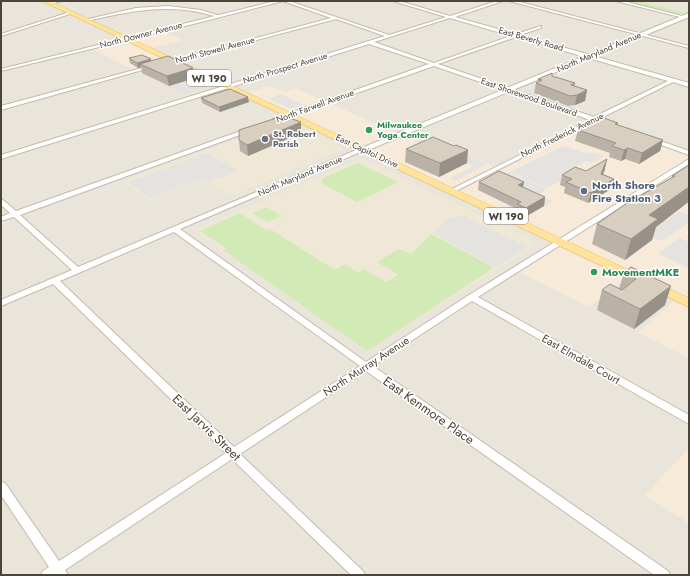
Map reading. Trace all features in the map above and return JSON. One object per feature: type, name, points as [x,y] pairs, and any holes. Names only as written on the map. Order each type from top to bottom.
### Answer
[{"type":"main road","name":"East Capitol Drive","points":[[47,2],[689,303]]},
{"type":"street","points":[[47,2],[60,1]]},
{"type":"street","name":"North Downer Avenue","points":[[1,70],[281,1]]},
{"type":"street","points":[[285,1],[389,36]]},
{"type":"street","name":"East Beverly Road","points":[[396,1],[689,85]]},
{"type":"street","name":"North Prospect Avenue","points":[[1,157],[501,1]]},
{"type":"street","points":[[511,1],[689,47]]},
{"type":"street","points":[[618,1],[686,16]]},
{"type":"street","points":[[640,1],[670,8]]},
{"type":"street","points":[[157,6],[163,2]]},
{"type":"street","points":[[86,20],[129,10],[157,6],[184,5],[218,16]]},
{"type":"street","points":[[1,35],[71,13]]},
{"type":"street","name":"North Maryland Avenue","points":[[1,303],[363,149],[686,16]]},
{"type":"street","name":"North Stowell Avenue","points":[[1,108],[159,64],[336,18]]},
{"type":"street","name":"North Farwell Avenue","points":[[267,123],[540,27]]},
{"type":"street","name":"East Shorewood Boulevard","points":[[368,42],[610,125]]},
{"type":"street","name":"North Frederick Avenue","points":[[452,191],[673,80]]},
{"type":"street","points":[[1,219],[252,128]]},
{"type":"street","points":[[645,138],[689,153]]},
{"type":"street","name":"North Murray Avenue","points":[[47,575],[60,571],[366,366],[472,297],[689,161]]},
{"type":"street","points":[[1,201],[77,270]]},
{"type":"street","name":"East Kenmore Place","points":[[176,229],[366,366],[664,575]]},
{"type":"street","name":"East Jarvis Street","points":[[54,280],[359,575]]},
{"type":"street","name":"East Elmdale Court","points":[[472,297],[689,420]]},
{"type":"street","points":[[1,486],[60,571]]},
{"type":"shaded area","points":[[1,1],[689,1],[689,153],[497,168],[444,154],[269,86],[630,275],[678,298],[638,332],[689,358],[689,448],[646,495],[689,523],[689,575],[1,575]],"holes":[[[182,40],[148,49],[91,48]]]},
{"type":"shaded area","points":[[160,30],[183,40],[149,49],[174,61],[135,71],[90,48]]},
{"type":"shaded area","points":[[196,78],[211,85],[182,94],[168,87]]},
{"type":"shaded area","points":[[269,86],[283,92],[295,88],[444,154],[454,149],[497,168],[594,119],[689,153],[689,230],[685,233],[689,235],[689,358],[638,332],[678,298],[630,275],[589,307],[515,270],[560,242],[243,94]]},
{"type":"shaded area","points":[[281,94],[303,105],[291,109],[269,99]]},
{"type":"shaded area","points":[[287,121],[344,149],[232,196],[203,179],[149,200],[123,181]]},
{"type":"shaded area","points":[[563,146],[582,152],[604,156],[592,163],[586,161],[574,168],[577,171],[547,188],[510,172]]},
{"type":"shaded area","points":[[453,149],[487,164],[455,181],[450,178],[474,166],[444,153]]},
{"type":"shaded area","points":[[207,153],[238,171],[210,182],[203,178],[150,198],[128,182]]},
{"type":"shaded area","points":[[362,158],[538,243],[367,351],[194,230]]},
{"type":"shaded area","points":[[508,172],[547,189],[538,195],[552,201],[545,206],[531,200],[513,210],[506,206],[508,205],[500,177]]},
{"type":"shaded area","points":[[680,211],[689,215],[689,222],[662,241],[646,234]]},
{"type":"shaded area","points":[[464,216],[528,247],[496,267],[433,233],[446,219]]},
{"type":"shaded area","points":[[679,238],[689,242],[689,268],[658,254]]},
{"type":"shaded area","points":[[689,448],[689,523],[645,495]]},
{"type":"green space","points":[[622,1],[638,1],[686,13],[677,14]]},
{"type":"green space","points":[[358,163],[398,182],[357,202],[321,183],[323,178]]},
{"type":"green space","points":[[267,207],[281,216],[267,222],[253,213]]},
{"type":"green space","points":[[240,213],[266,230],[257,234],[270,229],[335,270],[345,264],[359,273],[364,269],[386,282],[399,275],[377,262],[399,249],[411,254],[431,234],[493,267],[367,351],[223,250],[226,248],[200,231]]},
{"type":"building","points":[[142,55],[151,59],[137,63],[129,58]]},
{"type":"building","points":[[168,56],[193,68],[167,76],[140,64]]},
{"type":"building","points":[[552,73],[552,76],[575,83],[571,85],[587,90],[577,95],[570,96],[536,83],[542,80],[538,79]]},
{"type":"building","points":[[230,89],[248,97],[219,107],[201,98]]},
{"type":"building","points":[[283,116],[301,122],[247,145],[239,140],[239,130]]},
{"type":"building","points":[[601,117],[618,123],[615,124],[663,140],[642,153],[628,148],[624,150],[612,146],[616,143],[578,130]]},
{"type":"building","points":[[433,137],[468,150],[440,163],[406,149]]},
{"type":"building","points":[[607,159],[601,174],[614,179],[591,193],[566,182],[572,179],[562,175],[575,167],[586,171]]},
{"type":"building","points":[[689,165],[689,187],[649,215],[658,219],[631,239],[597,224],[624,205],[675,176],[672,176]]},
{"type":"building","points":[[499,171],[524,182],[518,185],[545,197],[526,208],[517,204],[521,202],[479,182]]},
{"type":"building","points":[[631,267],[671,286],[640,309],[602,290],[610,284],[622,290],[636,279],[624,273]]},
{"type":"place","name":"Milwaukee Yoga Center","points":[[369,130]]},
{"type":"place","name":"St. Robert Parish","points":[[265,139]]},
{"type":"place","name":"North Shore Fire Station 3","points":[[584,191]]},
{"type":"place","name":"MovementMKE","points":[[594,272]]}]
